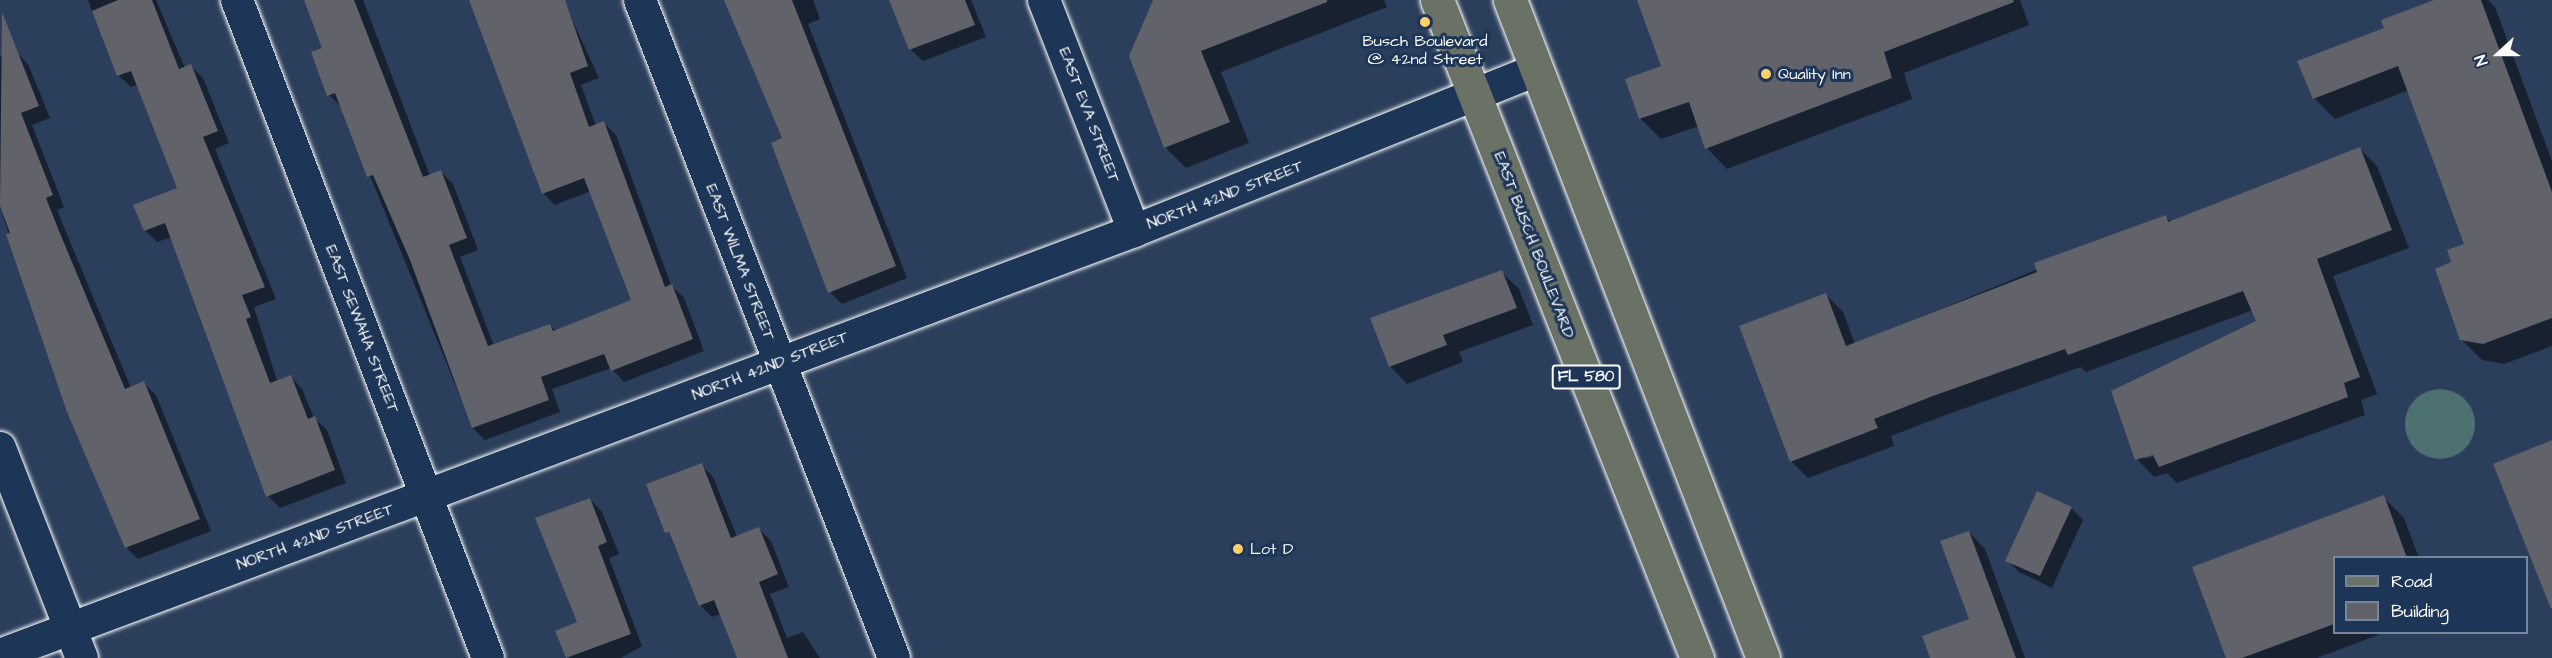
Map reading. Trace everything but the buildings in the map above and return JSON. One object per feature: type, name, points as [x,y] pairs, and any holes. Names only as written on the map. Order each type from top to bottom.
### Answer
[{"type":"main road","name":"EAST BUSCH BOULEVARD","points":[[1437,0],[1696,658]]},
{"type":"main road","points":[[1510,0],[1762,658]]},
{"type":"street","name":"EAST SEWAHA STREET","points":[[237,0],[488,658]]},
{"type":"street","name":"EAST WILMA STREET","points":[[640,0],[894,658]]},
{"type":"street","name":"EAST EVA STREET","points":[[1044,0],[1134,231]]},
{"type":"street","name":"NORTH 42ND STREET","points":[[0,655],[1134,231],[1537,70]]},
{"type":"street","points":[[0,448],[81,658]]},
{"type":"green space","points":[[2440,389],[2453,392],[2465,399],[2472,411],[2475,424],[2472,437],[2465,449],[2453,456],[2440,459],[2427,456],[2415,449],[2408,437],[2405,424],[2408,411],[2415,399],[2427,392]]},
{"type":"place","name":"Busch Boulevard @ 42nd Street","points":[[1425,22]]},
{"type":"place","name":"Quality Inn","points":[[1766,74]]},
{"type":"place","name":"Lot D","points":[[1238,549]]}]
